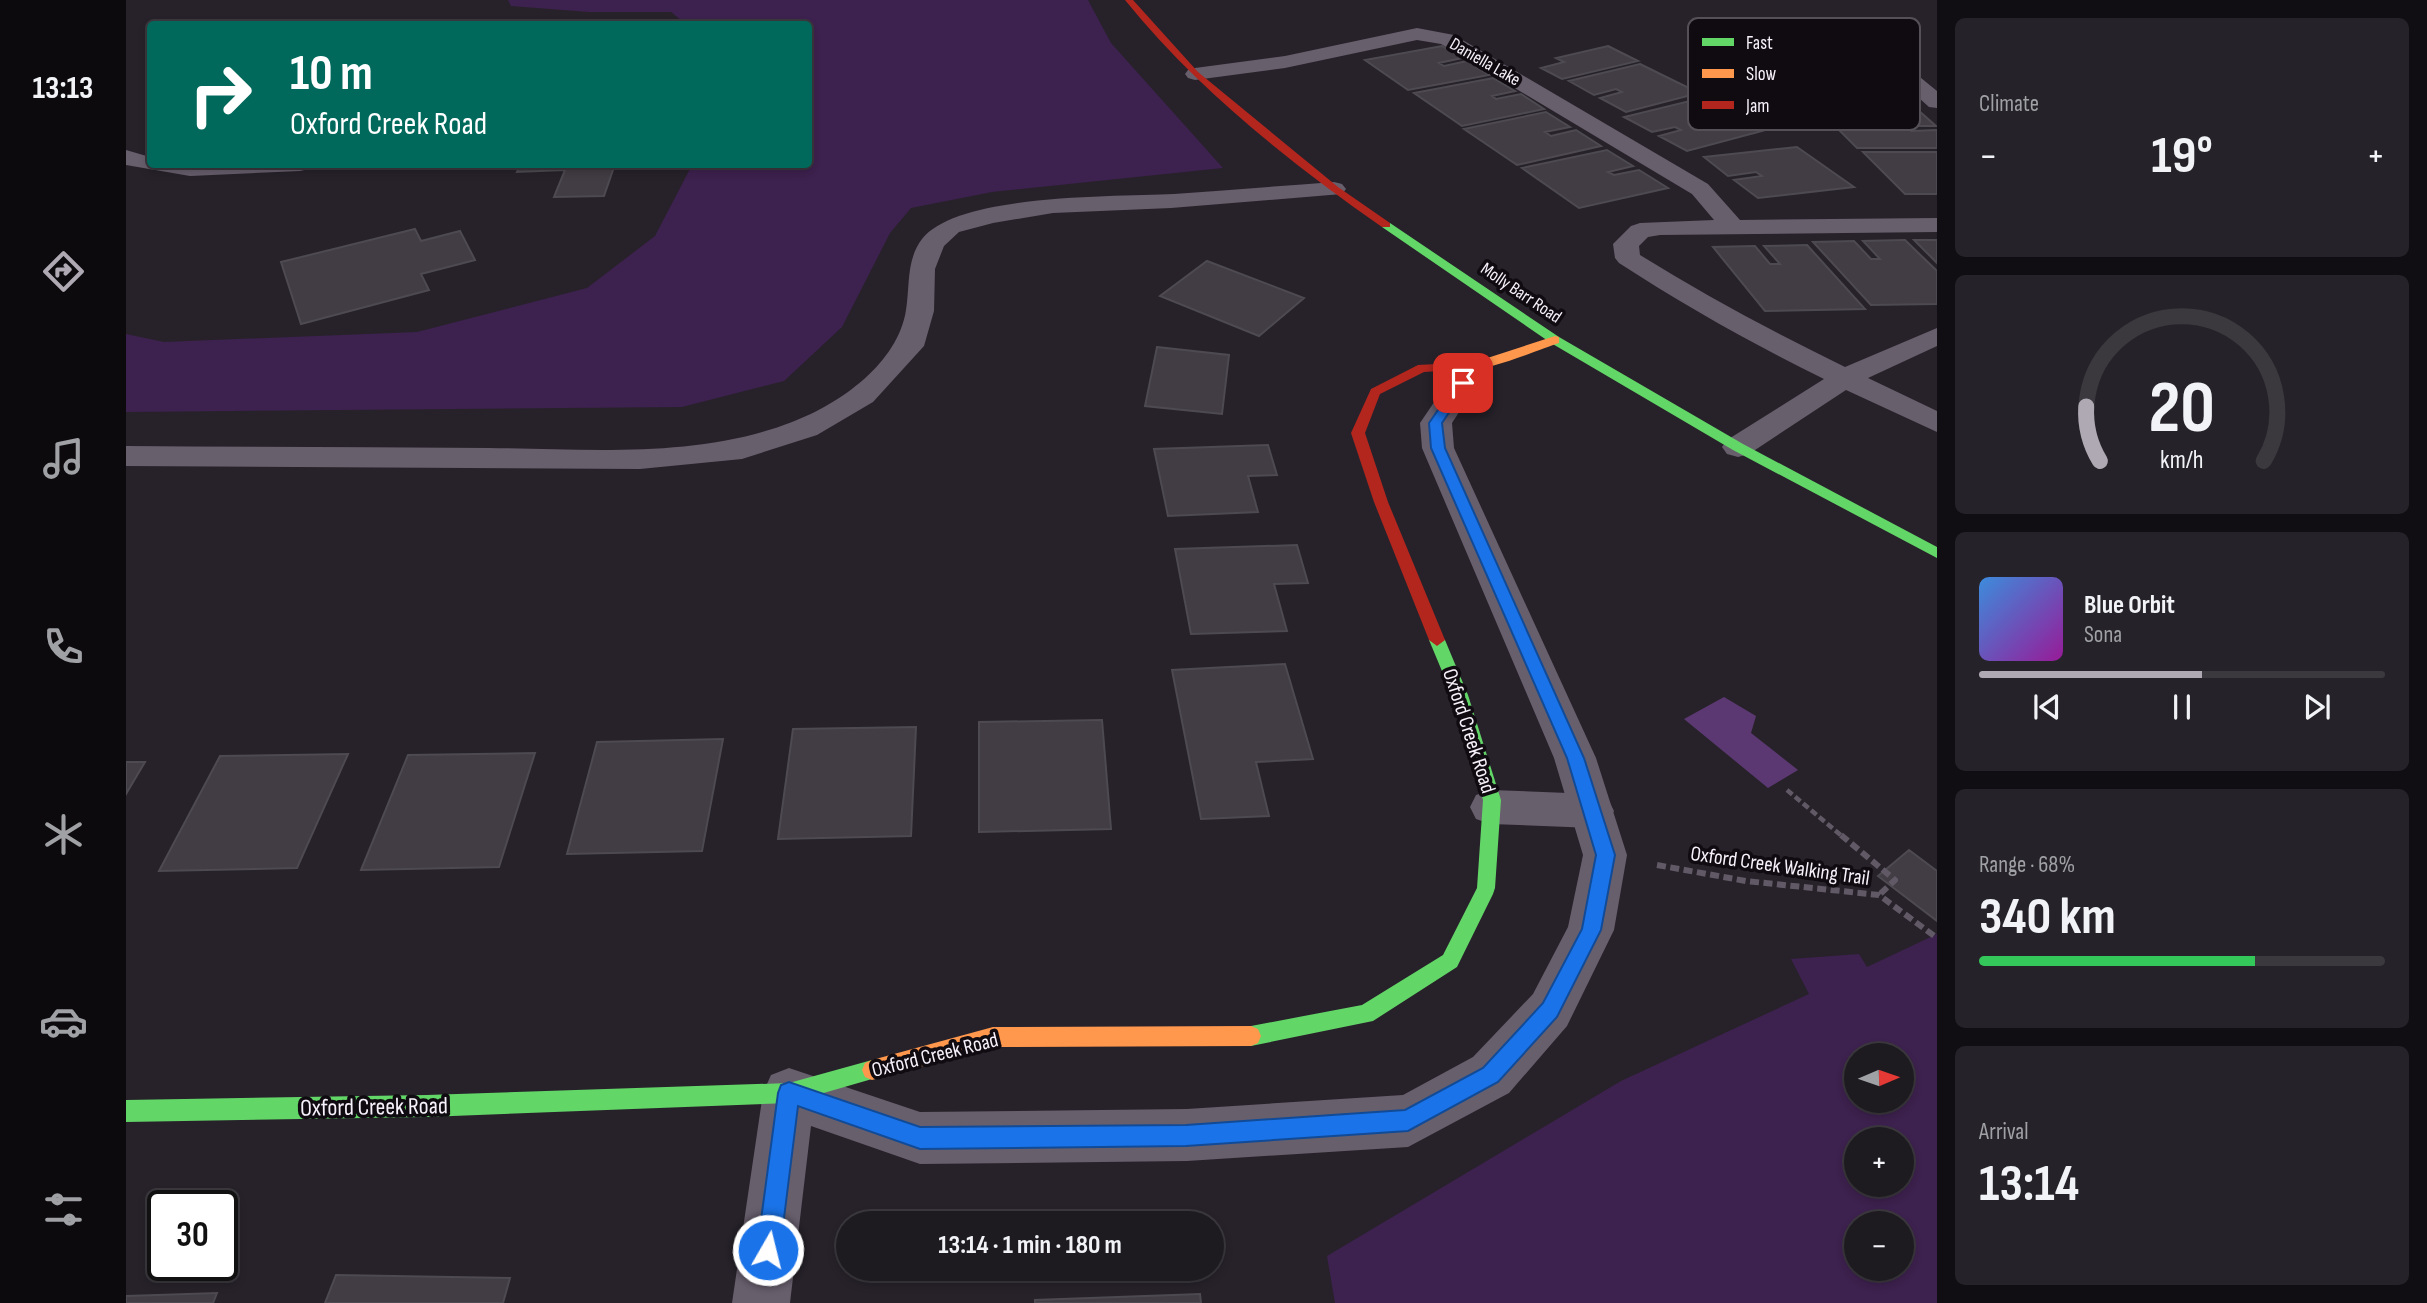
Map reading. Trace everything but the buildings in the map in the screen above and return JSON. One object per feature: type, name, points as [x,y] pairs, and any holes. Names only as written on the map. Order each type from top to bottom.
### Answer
[{"type":"street","name":"Molly Barr Road","points":[[1129,0],[1195,74],[1334,189],[1555,340],[1738,447],[1937,552]]},
{"type":"street","points":[[126,157],[147,164]]},
{"type":"street","points":[[168,168],[230,168]]},
{"type":"street","name":"Oxford Creek Road","points":[[126,1111],[427,1106],[789,1093],[993,1037],[1252,1036],[1366,1014],[1450,961],[1486,888],[1492,800],[1460,695],[1381,502],[1358,433],[1375,393],[1422,368],[1473,367],[1555,340]]},
{"type":"street","name":"Oxford Creek Road","points":[[789,1093],[920,1138],[1186,1135],[1408,1121],[1490,1075],[1550,1010],[1591,930],[1605,855],[1576,758],[1438,448],[1436,423],[1473,367]]},
{"type":"street","points":[[761,1303],[789,1093]]},
{"type":"lane","name":"Daniella Lake","points":[[1195,74],[1285,62],[1417,34],[1447,39],[1700,189],[1733,227]]},
{"type":"lane","points":[[1920,88],[1937,102]]},
{"type":"lane","points":[[126,456],[640,459],[743,449],[806,428],[863,396],[910,346],[920,312],[922,269],[932,243],[950,227],[991,216],[1053,205],[1171,201],[1334,189]]},
{"type":"lane","points":[[1937,225],[1660,228],[1640,231],[1626,244],[1628,258],[1661,281],[1937,423]]},
{"type":"lane","points":[[1738,447],[1845,378],[1937,336]]},
{"type":"lane","points":[[1491,807],[1592,811]]},
{"type":"path","points":[[1787,790],[1895,880],[1879,895]]},
{"type":"path","name":"Oxford Creek Walking Trail","points":[[1605,855],[1746,881],[1879,895],[1937,938]]},
{"type":"shaded area","points":[[508,0],[1088,0],[1111,43],[1223,168],[992,192],[911,208],[890,233],[842,327],[784,381],[682,407],[126,412],[126,334],[164,342],[417,332],[587,288],[655,236],[690,168],[812,168],[812,21],[682,21],[671,12],[589,12],[511,6]]},
{"type":"shaded area","points":[[1724,697],[1756,716],[1751,733],[1798,770],[1768,788],[1684,719]]},
{"type":"shaded area","points":[[1937,934],[1937,1303],[1335,1303],[1327,1256],[1621,1081],[1809,994],[1791,959],[1859,954],[1867,967]]},
{"type":"traffic: fast","points":[[1386,225],[1555,340],[1738,447],[1937,553]]},
{"type":"traffic: fast","points":[[1251,1036],[1366,1014],[1450,961],[1486,888],[1492,800],[1460,695],[1437,640]]},
{"type":"traffic: fast","points":[[126,1111],[427,1106],[789,1093],[872,1070]]},
{"type":"traffic: slow","points":[[1455,367],[1473,367],[1555,340]]},
{"type":"traffic: slow","points":[[872,1070],[993,1037],[1251,1036]]},
{"type":"traffic: jam","points":[[1129,0],[1195,74],[1334,189],[1386,225]]},
{"type":"traffic: jam","points":[[1437,640],[1381,502],[1358,433],[1375,392],[1422,368],[1455,367]]},
{"type":"route","points":[[768,1250],[789,1093],[920,1138],[1186,1135],[1408,1121],[1490,1075],[1550,1010],[1591,930],[1605,855],[1576,758],[1438,448],[1436,423],[1463,383]]}]
